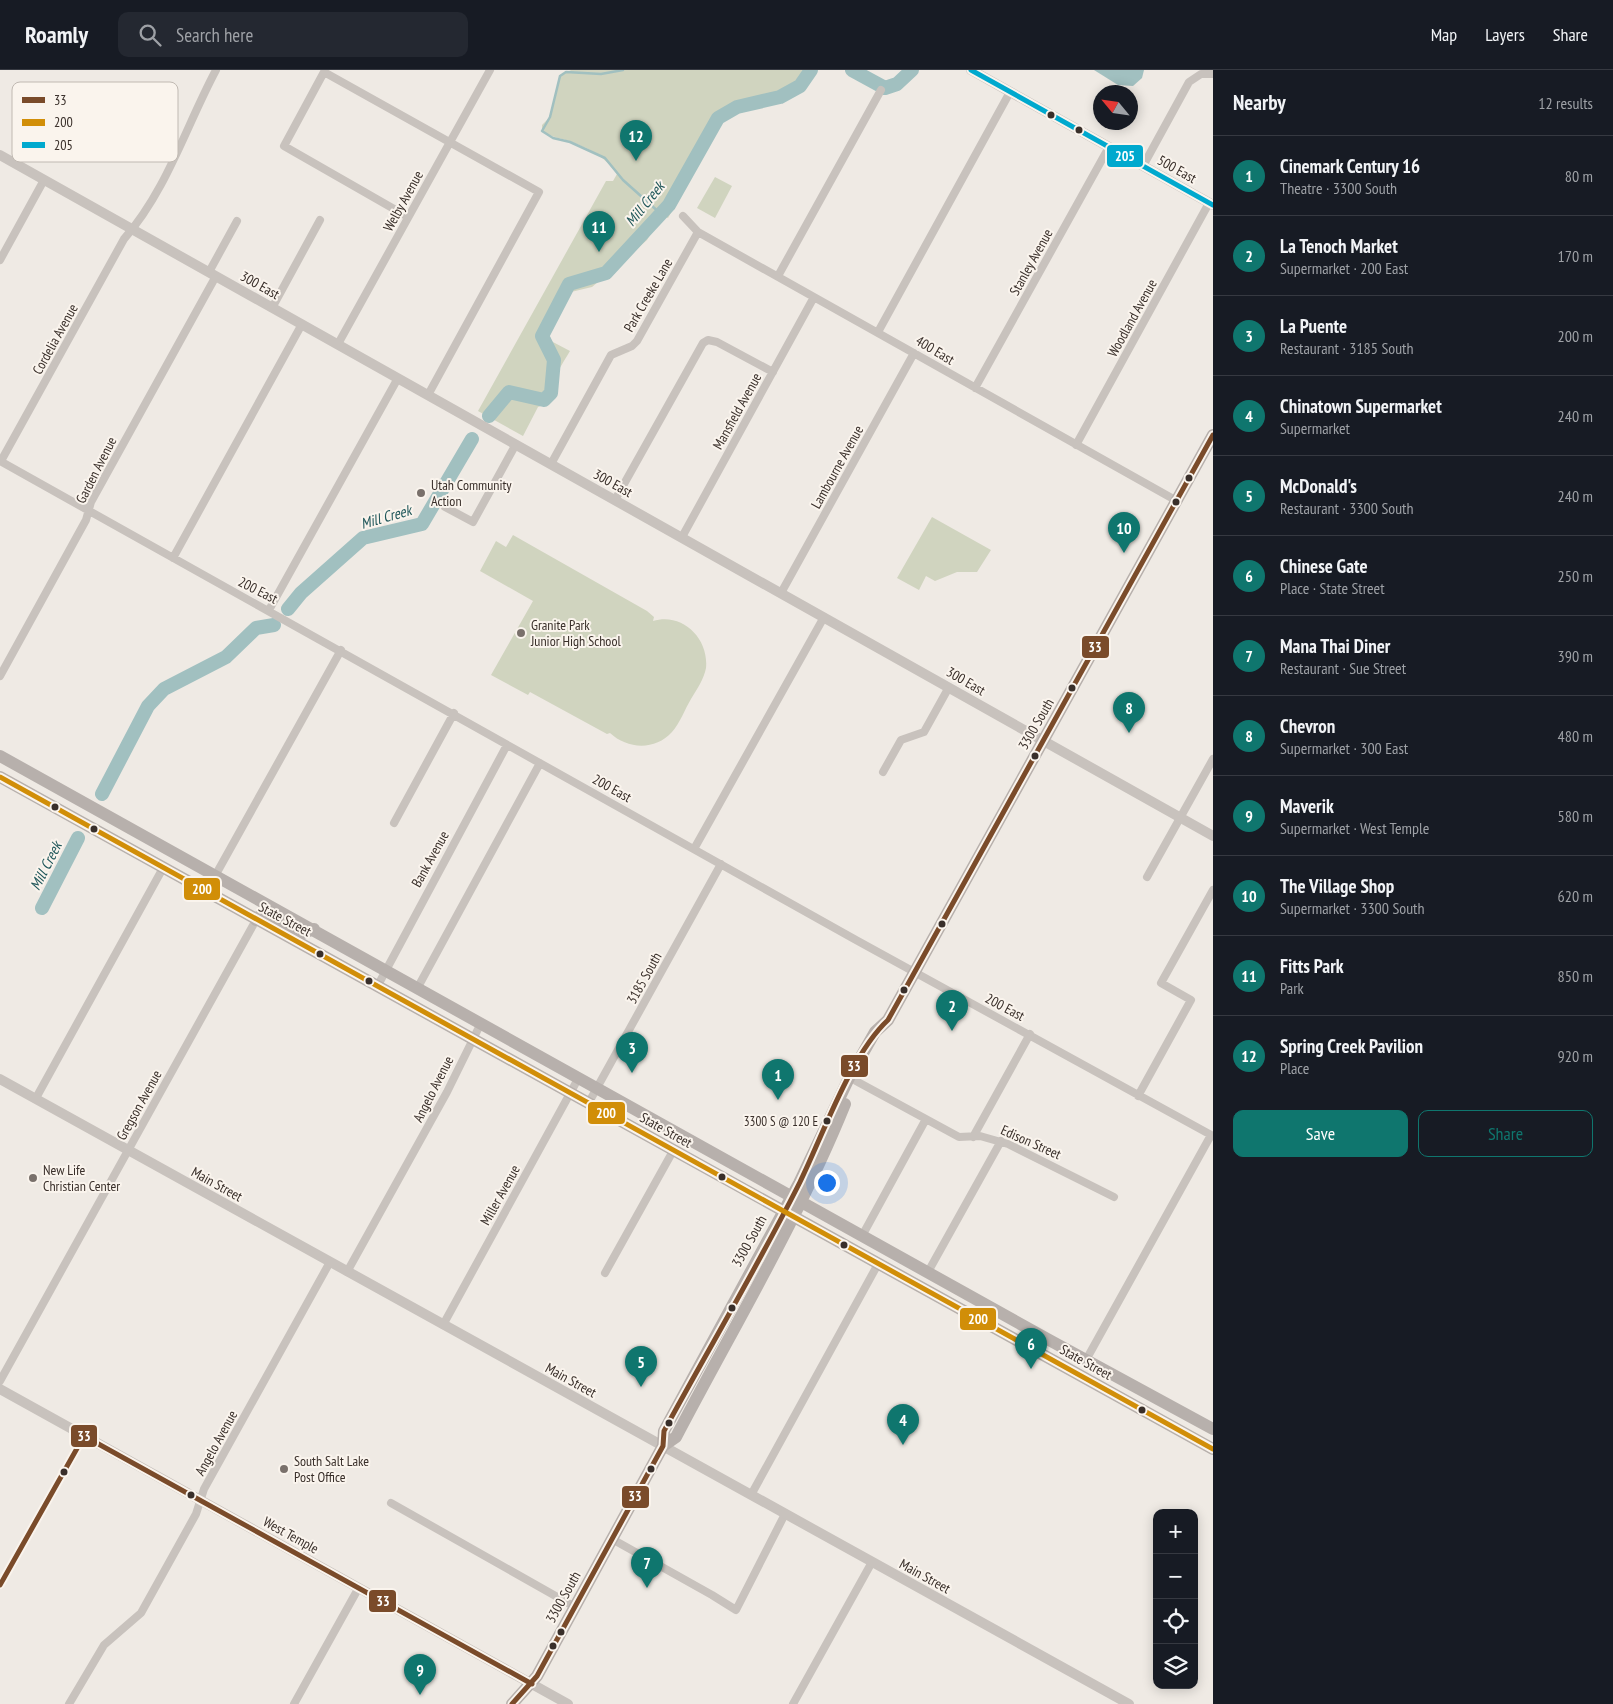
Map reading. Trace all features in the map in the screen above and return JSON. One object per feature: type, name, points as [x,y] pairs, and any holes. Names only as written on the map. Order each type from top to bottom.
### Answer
[{"type":"main road","name":"3300 South","points":[[526,1704],[532,1684],[663,1446],[676,1437],[789,1214],[850,1076],[874,1032],[888,1020],[1213,435]]},
{"type":"main road","name":"State Street","points":[[0,756],[314,929],[862,1236],[1213,1429]]},
{"type":"main road","name":"State Street","points":[[0,777],[1213,1450]]},
{"type":"main road","points":[[256,920],[261,915],[266,915],[300,934],[314,929]]},
{"type":"main road","name":"3300 South","points":[[796,1199],[881,1035],[882,1026]]},
{"type":"main road","name":"3300 South","points":[[512,1704],[532,1684]]},
{"type":"street","name":"Cordelia Avenue","points":[[178,151],[196,106],[216,70]]},
{"type":"street","name":"Welby Avenue","points":[[338,344],[490,70]]},
{"type":"street","name":"500 East","points":[[971,70],[1211,204]]},
{"type":"street","points":[[408,217],[284,146],[324,72],[539,192],[428,395]]},
{"type":"street","points":[[1143,166],[1189,82],[1201,74],[1213,74]]},
{"type":"street","points":[[778,276],[881,90]]},
{"type":"street","points":[[878,332],[1010,92]]},
{"type":"street","name":"Stanley Avenue","points":[[975,388],[1109,147]]},
{"type":"street","name":"300 East","points":[[0,155],[12,162]]},
{"type":"street","name":"300 East","points":[[12,162],[1213,836]]},
{"type":"street","name":"Cordelia Avenue","points":[[1,461],[124,239],[141,219],[172,162]]},
{"type":"street","points":[[0,260],[44,180]]},
{"type":"street","name":"Woodland Avenue","points":[[1076,445],[1211,204]]},
{"type":"street","name":"400 East","points":[[683,216],[698,232],[1177,501]]},
{"type":"street","points":[[272,308],[320,220]]},
{"type":"street","name":"Garden Avenue","points":[[1,671],[86,520],[91,502],[213,274],[237,221]]},
{"type":"street","name":"Park Creeke Lane","points":[[550,464],[611,355],[616,351],[632,346],[637,341],[698,232]]},
{"type":"street","name":"Mansfield Avenue","points":[[682,537],[814,296]]},
{"type":"street","points":[[172,558],[302,324]]},
{"type":"street","points":[[615,500],[703,343],[708,340],[717,342],[773,372]]},
{"type":"street","name":"Lambourne Avenue","points":[[781,593],[914,353]]},
{"type":"street","points":[[269,610],[398,378]]},
{"type":"street","points":[[445,507],[473,522],[516,444]]},
{"type":"street","name":"200 East","points":[[1,461],[172,558],[341,650],[507,745],[1030,1034],[1138,1096],[1212,1135]]},
{"type":"street","points":[[694,849],[824,617]]},
{"type":"street","points":[[215,876],[341,650]]},
{"type":"street","points":[[883,772],[901,740],[924,732],[949,688]]},
{"type":"street","points":[[394,823],[454,714]]},
{"type":"street","name":"Bank Avenue","points":[[376,987],[507,745]]},
{"type":"street","points":[[1147,877],[1213,759]]},
{"type":"street","points":[[418,987],[540,763]]},
{"type":"street","name":"3185 South","points":[[588,1104],[721,864]]},
{"type":"street","points":[[36,1098],[163,868]]},
{"type":"street","points":[[1138,1096],[1191,1000],[1161,983],[1213,890]]},
{"type":"street","name":"Gregson Avenue","points":[[0,1381],[256,920]]},
{"type":"street","name":"Angelo Avenue","points":[[347,1272],[447,1092],[482,1023]]},
{"type":"street","points":[[973,1137],[1030,1034]]},
{"type":"street","name":"Main Street","points":[[0,1078],[1129,1704]]},
{"type":"street","name":"Miller Avenue","points":[[443,1325],[579,1078]]},
{"type":"street","name":"Edison Street","points":[[856,1081],[959,1137],[980,1136],[1001,1141],[1114,1197]]},
{"type":"street","points":[[862,1236],[926,1119]]},
{"type":"street","points":[[1086,1360],[1212,1135]]},
{"type":"street","points":[[928,1272],[1001,1141]]},
{"type":"street","points":[[605,1273],[673,1151]]},
{"type":"street","name":"Angelo Avenue","points":[[69,1704],[104,1645],[141,1613],[196,1514],[204,1489],[330,1262]]},
{"type":"street","points":[[751,1495],[878,1264]]},
{"type":"street","name":"West Temple","points":[[0,1389],[568,1704]]},
{"type":"street","points":[[0,1586],[84,1436]]},
{"type":"street","points":[[391,1503],[575,1607]]},
{"type":"street","points":[[612,1539],[736,1610],[785,1514]]},
{"type":"street","points":[[793,1704],[872,1562]]},
{"type":"street","points":[[294,1704],[358,1589]]},
{"type":"green space","points":[[571,70],[814,70],[801,88],[780,100],[725,118],[668,218],[662,215],[647,240],[619,265],[614,274],[610,272],[592,287],[571,292],[549,333],[551,341],[570,351],[558,372],[552,397],[545,404],[538,407],[523,436],[478,411],[606,181],[613,181],[617,174],[602,158],[592,151],[542,131],[542,125],[550,117],[560,76]]},
{"type":"green space","points":[[715,177],[732,186],[715,218],[697,208]]},
{"type":"green space","points":[[932,517],[991,550],[977,572],[957,572],[935,581],[926,576],[919,590],[897,578]]},
{"type":"green space","points":[[513,535],[647,611],[654,617],[653,621],[674,620],[692,630],[698,638],[706,657],[705,672],[678,724],[665,738],[649,745],[641,746],[624,742],[530,692],[528,695],[491,675],[533,601],[480,571],[496,541],[506,547]]},
{"type":"water","points":[[1094,70],[1144,70],[1142,78],[1134,85],[1118,85]]},
{"type":"waterway","points":[[623,70],[601,74],[566,72],[560,76],[550,117],[542,131],[553,138],[570,142],[605,158],[623,180],[661,214]]},
{"type":"waterway","name":"Mill Creek","points":[[489,416],[509,392],[544,400],[551,393],[554,360],[542,336],[569,284],[606,273],[669,205],[718,118],[737,107],[780,97],[800,86],[811,70]]},
{"type":"waterway","name":"Mill Creek","points":[[852,70],[885,88],[897,84],[912,70]]},
{"type":"waterway","name":"Mill Creek","points":[[288,609],[301,593],[363,538],[422,524],[472,439]]},
{"type":"waterway","name":"Mill Creek","points":[[102,794],[148,706],[164,689],[226,657],[256,628],[274,625]]},
{"type":"waterway","name":"Mill Creek","points":[[42,908],[78,838]]},
{"type":"transit line","name":"205","points":[[971,70],[1213,205]]},
{"type":"transit line","name":"33","points":[[512,1704],[537,1676],[663,1446],[664,1431],[784,1213],[850,1074],[862,1053],[888,1020],[1213,435]]},
{"type":"transit line","name":"200","points":[[0,777],[1213,1449]]},
{"type":"transit line","name":"33","points":[[0,1585],[84,1436],[532,1684]]},
{"type":"place","name":"Spring Creek Pavilion","points":[[636,161]]},
{"type":"place","name":"Fitts Park","points":[[599,252]]},
{"type":"place","name":"Utah Community Action","points":[[421,493]]},
{"type":"place","name":"The Village Shop","points":[[1124,553]]},
{"type":"place","name":"Granite Park Junior High School","points":[[521,633]]},
{"type":"place","name":"Chevron","points":[[1129,733]]},
{"type":"place","name":"La Tenoch Market","points":[[952,1031]]},
{"type":"place","name":"La Puente","points":[[632,1073]]},
{"type":"place","name":"Cinemark Century 16","points":[[778,1100]]},
{"type":"place","name":"3300 S @ 120 E","points":[[827,1121]]},
{"type":"place","name":"New Life Christian Center","points":[[33,1178]]},
{"type":"place","name":"Chinese Gate","points":[[1031,1369]]},
{"type":"place","name":"McDonald's","points":[[641,1387]]},
{"type":"place","name":"Chinatown Supermarket","points":[[903,1445]]},
{"type":"place","name":"South Salt Lake Post Office","points":[[284,1469]]},
{"type":"place","name":"Mana Thai Diner","points":[[647,1588]]},
{"type":"place","name":"Maverik","points":[[420,1695]]}]
